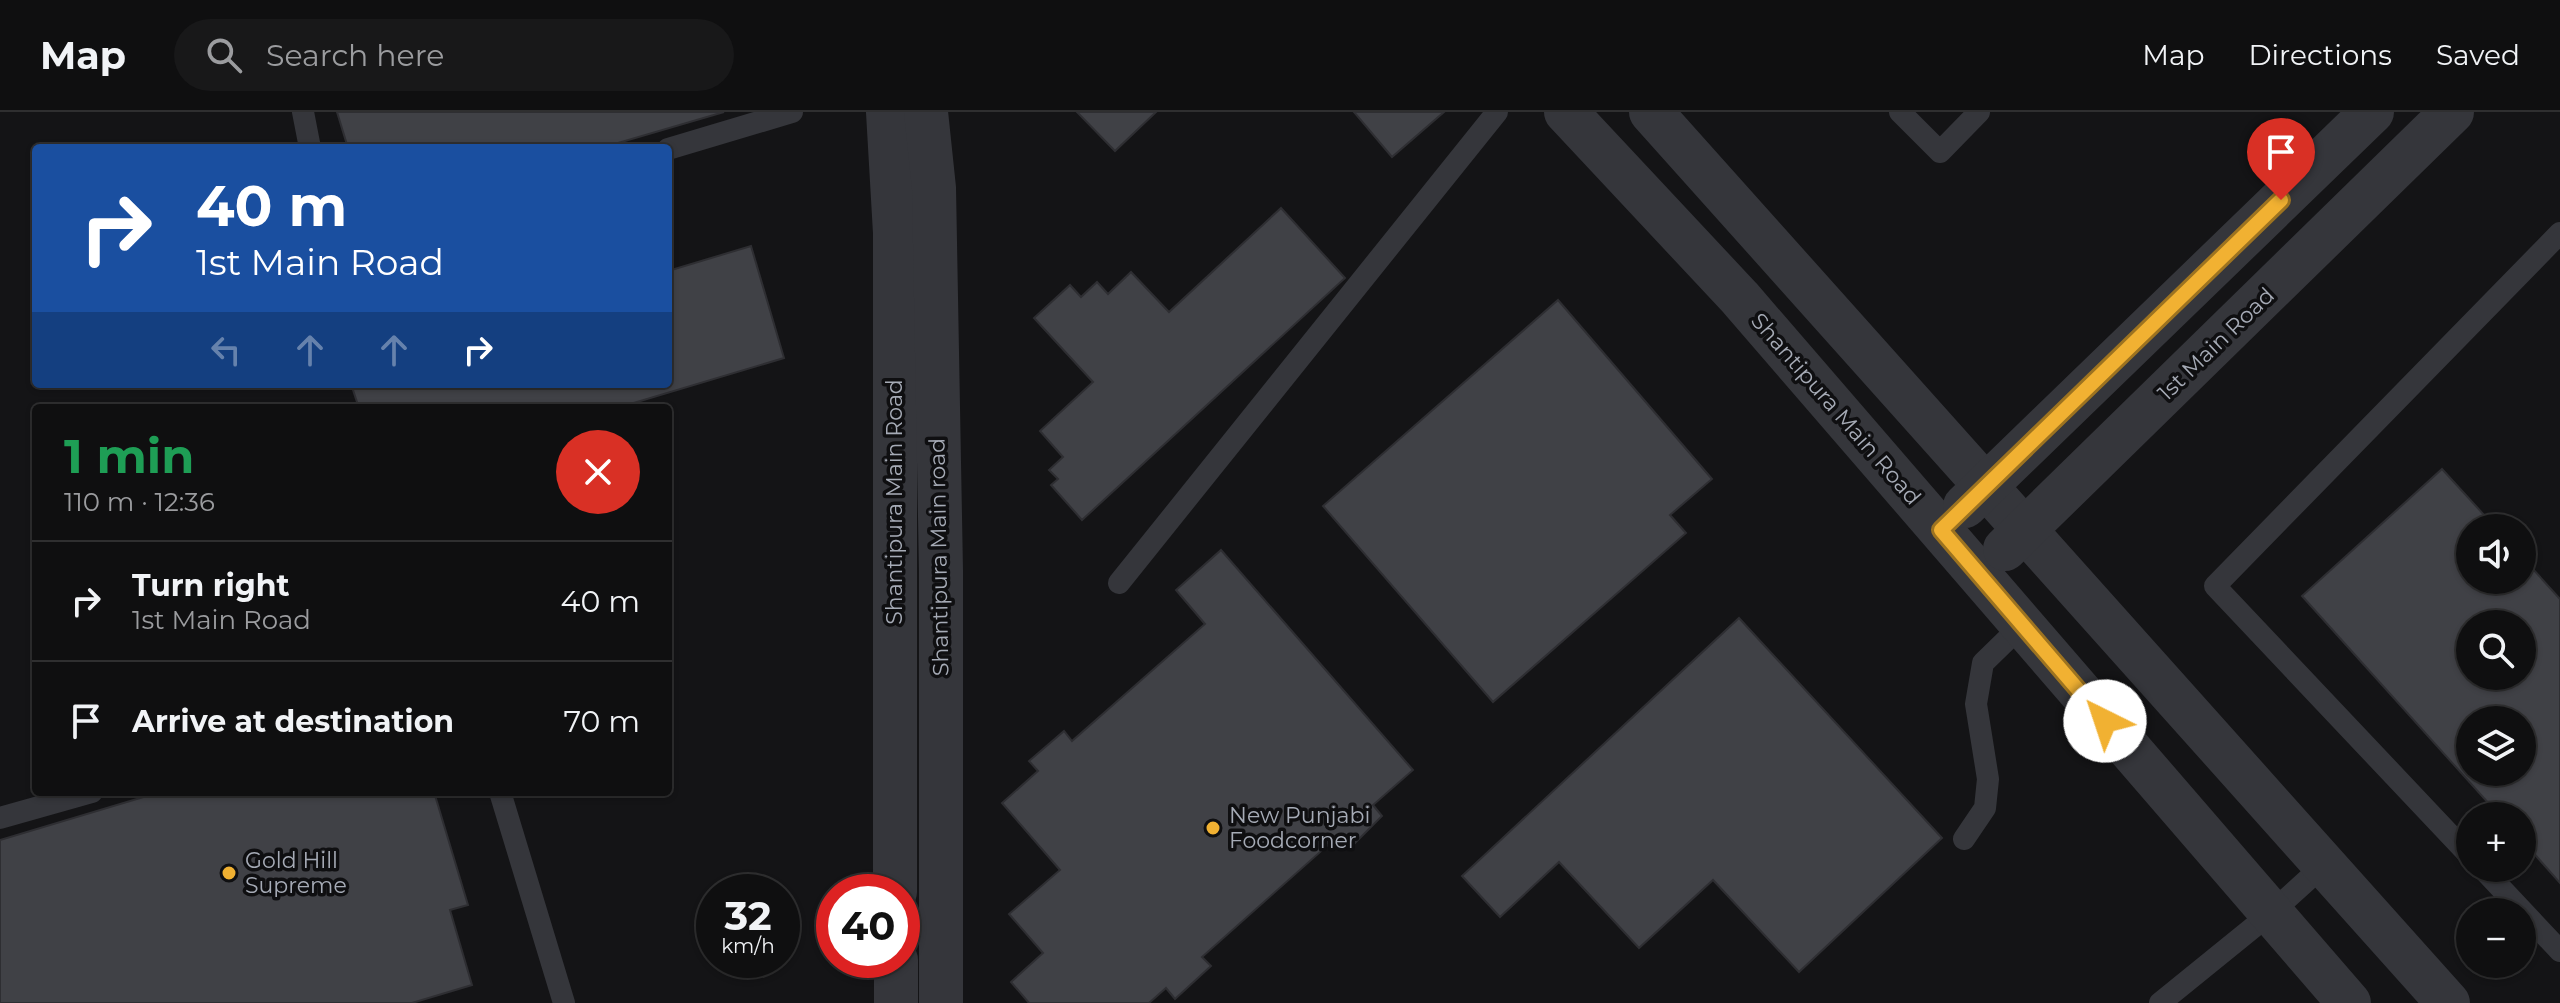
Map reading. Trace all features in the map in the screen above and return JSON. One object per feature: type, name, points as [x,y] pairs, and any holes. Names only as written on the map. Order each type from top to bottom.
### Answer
[{"type":"street","name":"Shantipura Main Road","points":[[888,112],[895,233],[895,874]]},
{"type":"street","name":"Shantipura Main road","points":[[926,112],[934,188],[941,571],[941,1003]]},
{"type":"street","name":"Shantipura Main Road","points":[[1566,112],[1740,298],[2349,1003]]},
{"type":"street","points":[[1651,112],[2448,1003]]},
{"type":"street","points":[[1941,530],[2372,112]]},
{"type":"street","name":"1st Main Road","points":[[1979,575],[2452,112]]},
{"type":"street","points":[[896,978],[896,1003]]},
{"type":"lane","points":[[303,112],[309,144]]},
{"type":"lane","points":[[672,148],[792,112]]},
{"type":"lane","points":[[1119,583],[1497,112]]},
{"type":"lane","points":[[1900,112],[1940,152],[1979,112]]},
{"type":"lane","points":[[2456,841],[2215,586],[2560,233]]},
{"type":"lane","points":[[1964,839],[1985,808],[1988,779],[1976,704],[1983,663],[2022,625]]},
{"type":"lane","points":[[0,818],[78,796]]},
{"type":"lane","points":[[501,796],[564,1003]]},
{"type":"lane","points":[[2160,1003],[2271,913],[2325,864]]},
{"type":"lane","points":[[2495,882],[2560,951]]},
{"type":"building","points":[[337,112],[724,112],[615,144],[347,144]]},
{"type":"building","points":[[1077,112],[1156,112],[1115,151]]},
{"type":"building","points":[[1354,112],[1444,112],[1392,157]]},
{"type":"building","points":[[1281,208],[1345,278],[1082,520],[1051,485],[1058,479],[1049,470],[1063,457],[1040,431],[1093,382],[1034,318],[1070,285],[1081,297],[1097,282],[1108,294],[1131,272],[1169,312]]},
{"type":"building","points":[[751,246],[784,358],[630,404],[358,404],[352,388],[672,388],[672,270]]},
{"type":"building","points":[[1558,300],[1712,479],[1670,515],[1686,533],[1493,702],[1323,506]]},
{"type":"building","points":[[2442,469],[2483,514],[2456,514],[2456,594],[2536,594],[2536,572],[2560,599],[2560,883],[2536,856],[2536,802],[2487,802],[2473,786],[2536,786],[2536,706],[2456,706],[2456,767],[2302,596]]},
{"type":"building","points":[[1221,550],[1413,770],[1373,805],[1382,816],[1350,848],[1338,836],[1202,957],[1211,966],[1175,999],[1166,988],[1149,1003],[1029,1003],[1011,982],[1043,953],[1009,914],[1060,870],[1002,803],[1038,771],[1029,761],[1064,731],[1072,741],[1205,624],[1176,590]]},
{"type":"building","points":[[1739,618],[1942,838],[1799,972],[1713,880],[1639,948],[1559,862],[1500,917],[1462,876]]},
{"type":"building","name":"Gold Hill Supreme","points":[[147,796],[435,796],[468,905],[450,910],[472,985],[412,1003],[0,1003],[0,840]]},
{"type":"place","name":"New Punjabi Foodcorner","points":[[1213,828]]},
{"type":"place","name":"Gold Hill Supreme","points":[[229,873]]},
{"type":"route","points":[[2105,721],[1941,530],[2281,200]]}]
